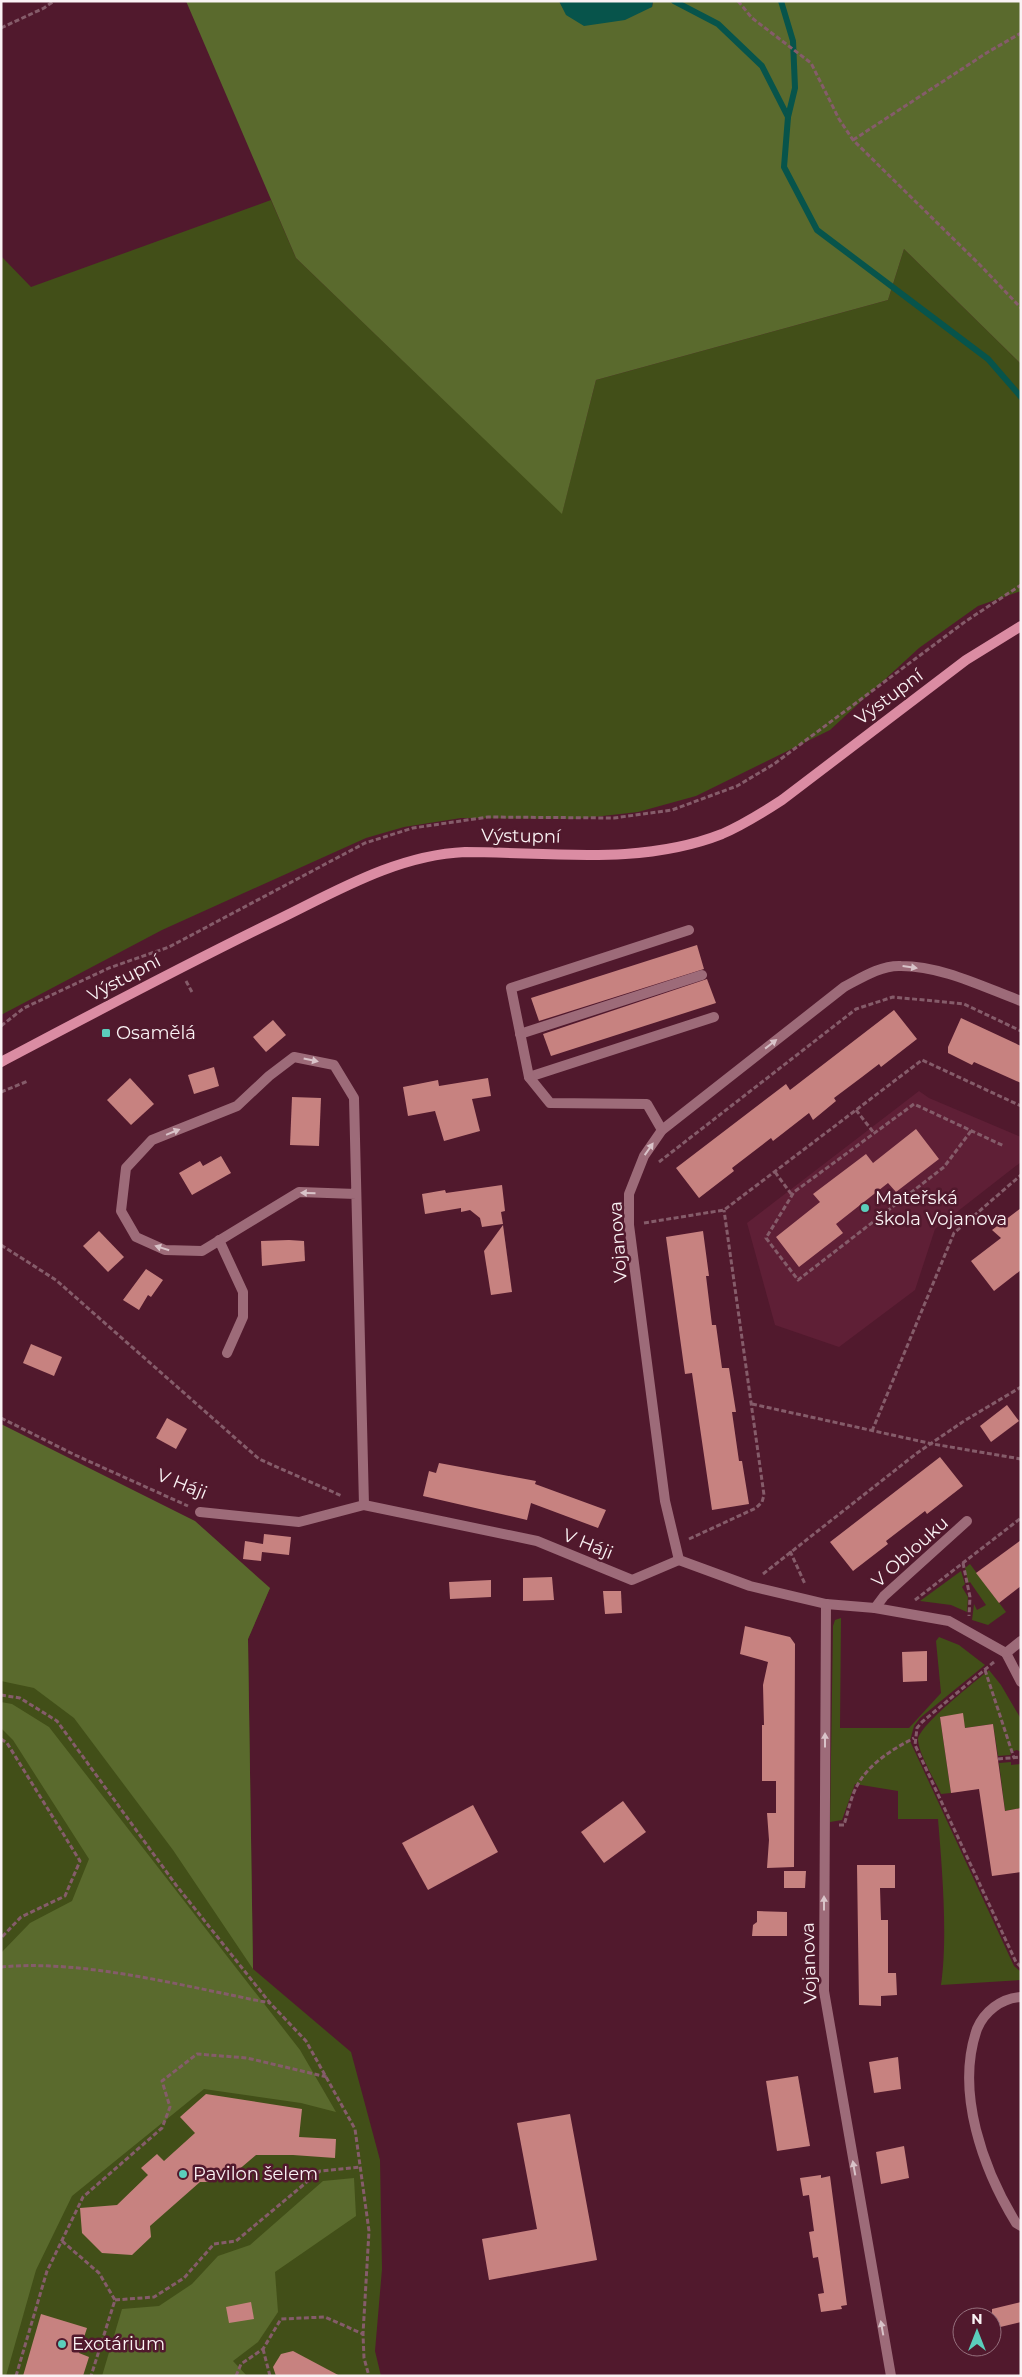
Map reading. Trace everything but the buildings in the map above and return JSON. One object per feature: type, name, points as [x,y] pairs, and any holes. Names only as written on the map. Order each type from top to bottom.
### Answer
[{"type":"street","name":"Výstupní","points":[[1,1062],[179,968],[348,886],[399,864],[440,853],[634,854],[676,846],[721,834],[752,819],[782,800],[966,660],[1021,626]]},
{"type":"street","points":[[662,1130],[647,1104],[550,1103],[529,1076],[511,988],[689,930]]},
{"type":"street","name":"Vojanova","points":[[679,1560],[677,1544],[665,1501],[630,1225],[630,1194],[644,1156],[662,1130],[844,987],[872,972],[900,965],[937,971],[1021,1001]]},
{"type":"street","points":[[520,1034],[702,975]]},
{"type":"street","points":[[529,1076],[714,1018]]},
{"type":"street","points":[[356,1194],[299,1192],[202,1251],[165,1250],[136,1237],[121,1211],[126,1168],[152,1140],[237,1106],[294,1056],[334,1065],[354,1098],[364,1506]]},
{"type":"street","points":[[220,1240],[243,1292],[243,1317],[227,1353]]},
{"type":"street","name":"V Háji","points":[[200,1512],[299,1522],[364,1506],[537,1541],[632,1580],[679,1560]]},
{"type":"street","name":"V Oblouku","points":[[875,1608],[884,1596],[967,1522]]},
{"type":"street","points":[[679,1560],[750,1586],[826,1604],[875,1608],[949,1621],[1006,1653],[1021,1682]]},
{"type":"street","name":"Vojanova","points":[[826,1604],[824,1992],[891,2376]]},
{"type":"street","points":[[1006,1653],[1021,1641]]},
{"type":"street","points":[[1021,1997],[994,2006],[981,2020],[973,2040],[969,2072],[970,2103],[985,2159],[999,2196],[1016,2223],[1021,2226]]},
{"type":"path","points":[[1,28],[44,8],[54,1]]},
{"type":"path","points":[[738,1],[752,18],[811,63],[839,119],[853,140],[1021,308]]},
{"type":"path","points":[[853,140],[988,52],[1021,33]]},
{"type":"path","points":[[1,1026],[24,1008],[109,968],[169,947],[364,843],[413,828],[488,816],[614,818],[672,810],[737,786],[774,764],[966,621],[1021,585]]},
{"type":"path","points":[[644,1156],[658,1163],[856,1010],[893,997],[964,1004],[1021,1031]]},
{"type":"path","points":[[630,1225],[724,1210],[922,1060],[1021,1106]]},
{"type":"path","points":[[1,1092],[28,1081]]},
{"type":"path","points":[[971,1131],[944,1167],[798,1280],[766,1238],[792,1195],[914,1104],[1004,1146]]},
{"type":"path","points":[[856,1110],[874,1133]]},
{"type":"path","points":[[775,1172],[792,1195]]},
{"type":"path","points":[[872,1431],[954,1233],[1021,1175]]},
{"type":"path","points":[[677,1544],[756,1508],[762,1502],[764,1495],[724,1210]]},
{"type":"path","points":[[1,1245],[56,1280],[259,1459],[364,1506]]},
{"type":"path","points":[[750,1586],[790,1550],[917,1453],[933,1444],[964,1421],[1021,1388]]},
{"type":"path","points":[[752,1404],[933,1444],[1021,1459]]},
{"type":"path","name":"V Háji","points":[[1,1418],[75,1455],[200,1512]]},
{"type":"path","points":[[901,1613],[922,1593],[1021,1518]]},
{"type":"path","points":[[790,1550],[812,1600]]},
{"type":"path","points":[[963,1562],[970,1597],[969,1618],[963,1629]]},
{"type":"path","points":[[1006,1653],[922,1722],[914,1738],[915,1745],[1016,1962],[1021,1967]]},
{"type":"path","points":[[985,1669],[1014,1758]]},
{"type":"path","points":[[1,1695],[20,1698],[57,1721],[176,1885],[270,2003],[306,2040],[355,2129],[369,2231],[364,2334],[364,2358],[369,2376]]},
{"type":"path","points":[[825,1826],[844,1825],[858,1784],[877,1762],[896,1747],[914,1738]]},
{"type":"path","points":[[1,1739],[7,1744],[80,1861],[65,1896],[21,1917],[1,1938]]},
{"type":"path","points":[[998,1759],[1021,1757]]},
{"type":"path","points":[[1,1967],[20,1965],[103,1972],[270,2003]]},
{"type":"path","points":[[16,2376],[47,2271],[83,2197],[162,2128],[170,2107],[162,2081],[196,2054],[247,2058],[327,2078]]},
{"type":"path","points":[[115,2300],[154,2297],[184,2278],[214,2244],[236,2242],[320,2171],[360,2167]]},
{"type":"path","points":[[62,2241],[99,2272],[115,2300],[91,2376]]},
{"type":"path","points":[[236,2376],[241,2364],[263,2349],[281,2319],[325,2317],[364,2334]]},
{"type":"path","points":[[263,2349],[270,2376]]},
{"type":"shaded area","points":[[186,1],[559,1],[567,15],[652,7],[653,1],[1021,1],[1021,364],[904,249],[888,300],[596,380],[562,514],[296,258]]},
{"type":"shaded area","points":[[559,1],[653,1],[652,7],[625,20],[584,26],[566,15]]},
{"type":"shaded area","points":[[271,200],[296,258],[562,513],[596,380],[888,300],[904,249],[1021,364],[1021,591],[978,606],[919,648],[830,730],[696,796],[638,812],[576,819],[461,818],[404,827],[366,838],[162,930],[1,1015],[1,256],[31,287]]},
{"type":"shaded area","name":"Mateřská škola Vojanova","points":[[919,1091],[929,1098],[1021,1137],[1021,1162],[935,1229],[915,1290],[839,1347],[775,1325],[747,1223]]},
{"type":"shaded area","points":[[1,1424],[195,1521],[270,1588],[248,1639],[253,1969],[173,1850],[74,1718],[34,1688],[1,1681]]},
{"type":"shaded area","points":[[1,1473],[270,1588],[248,1639],[253,1969],[351,2052],[380,2160],[382,2269],[375,2351],[381,2376],[1,2376]]},
{"type":"shaded area","points":[[970,1564],[1006,1612],[988,1625],[972,1620],[974,1604],[977,1610],[986,1605],[970,1582],[968,1583],[965,1568]]},
{"type":"shaded area","points":[[961,1571],[965,1584],[962,1587],[968,1597],[967,1612],[951,1605],[920,1601]]},
{"type":"shaded area","points":[[841,1618],[840,1728],[909,1728],[941,1693],[936,1641],[939,1637],[959,1645],[985,1665],[920,1718],[914,1726],[910,1741],[1014,1966],[1021,1972],[1021,1980],[941,1985],[944,1924],[943,1880],[938,1819],[898,1819],[898,1791],[855,1784],[842,1820],[830,1822],[833,1626],[835,1620]]},
{"type":"shaded area","points":[[989,1670],[1001,1685],[1021,1719],[1021,1752],[1017,1750],[1010,1752],[1011,1755],[998,1756],[993,1724],[965,1728],[962,1714],[940,1717],[951,1793],[941,1794],[921,1753],[918,1740],[927,1725],[937,1715]]},
{"type":"shaded area","points":[[1,1702],[12,1704],[49,1727],[300,2050],[336,2112],[301,2103],[204,2089],[72,2196],[36,2270],[6,2376],[1,2376],[1,1953],[30,1923],[72,1901],[89,1859],[13,1740],[1,1728]]},
{"type":"shaded area","points":[[1011,1762],[1011,1765],[1021,1764],[1021,1808],[1005,1811],[999,1763]]},
{"type":"shaded area","points":[[354,2178],[356,2216],[275,2272],[278,2312],[258,2342],[233,2361],[247,2376],[102,2376],[122,2309],[159,2306],[192,2284],[218,2256],[250,2245],[323,2181]]},
{"type":"waterway","points":[[674,1],[718,24],[762,66],[788,117],[784,167],[817,230],[988,359],[1021,397]]},
{"type":"waterway","points":[[781,1],[793,41],[795,88],[788,117]]},
{"type":"place","name":"Osamělá","points":[[106,1033]]},
{"type":"place","name":"Mateřská škola Vojanova","points":[[865,1208]]},
{"type":"place","name":"Pavilon šelem","points":[[183,2174]]},
{"type":"place","name":"Exotárium","points":[[62,2344]]}]
